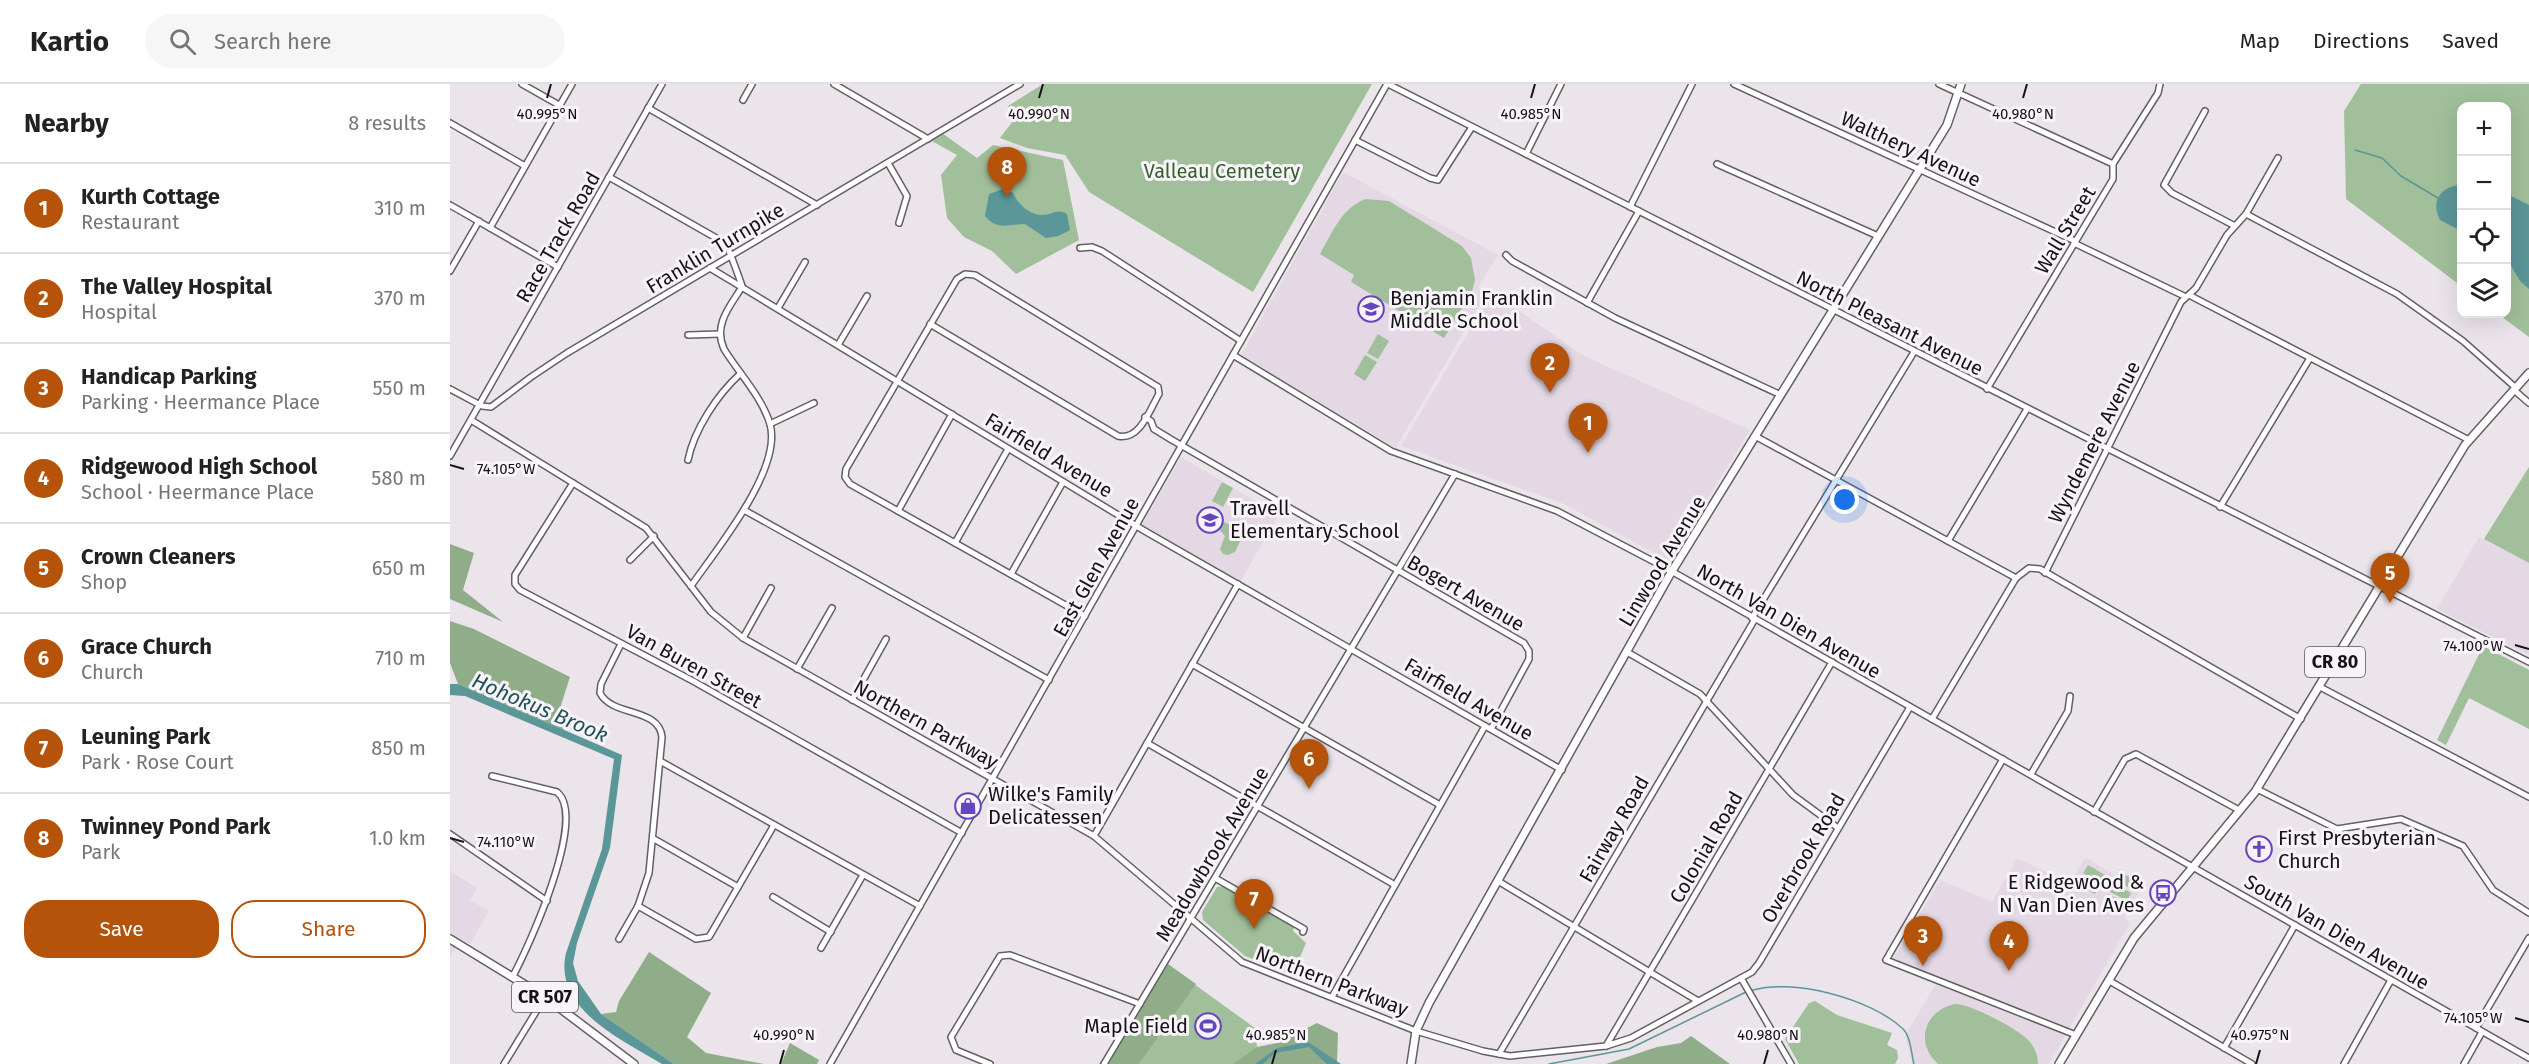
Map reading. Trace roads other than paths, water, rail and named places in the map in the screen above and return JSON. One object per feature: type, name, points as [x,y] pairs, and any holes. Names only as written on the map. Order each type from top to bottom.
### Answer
[{"type":"main road","name":"Linwood Avenue","points":[[1411,1064],[1416,1031],[1498,881],[1672,572],[1947,125],[1961,84]]},
{"type":"main road","name":"CR 80","points":[[2059,1064],[2134,938],[2257,789],[2469,440],[2529,373]]},
{"type":"main road","name":"CR 507","points":[[450,939],[545,997],[634,1064]]},
{"type":"street","points":[[522,84],[560,105]]},
{"type":"street","points":[[490,228],[572,84]]},
{"type":"street","name":"Race Track Road","points":[[479,405],[662,84]]},
{"type":"street","points":[[743,100],[752,84]]},
{"type":"street","points":[[834,84],[928,139]]},
{"type":"street","name":"Franklin Turnpike","points":[[479,405],[487,408],[494,406],[538,372],[730,255],[1020,84]]},
{"type":"street","name":"North Pleasant Avenue","points":[[1388,84],[2529,662]]},
{"type":"street","name":"East Glen Avenue","points":[[830,1064],[1388,84]]},
{"type":"street","points":[[1526,154],[1561,84]]},
{"type":"street","points":[[1630,207],[1692,84]]},
{"type":"street","name":"Walthery Avenue","points":[[1734,84],[2187,296],[2469,440]]},
{"type":"street","points":[[1939,84],[2113,164]]},
{"type":"street","name":"Wall Street","points":[[1987,389],[2113,179],[2113,164],[2158,93],[2160,84]]},
{"type":"street","points":[[648,108],[817,205]]},
{"type":"street","points":[[2205,111],[2164,185],[2167,190],[2235,226]]},
{"type":"street","points":[[450,123],[525,166]]},
{"type":"street","points":[[1355,140],[1436,180],[1441,177],[1472,127]]},
{"type":"street","name":"Wyndemere Avenue","points":[[2045,573],[2187,296],[2196,288],[2235,226],[2246,214],[2278,158]]},
{"type":"street","points":[[888,163],[907,196],[899,223]]},
{"type":"street","points":[[1718,164],[1878,237]]},
{"type":"street","points":[[609,177],[723,242],[730,249],[730,255],[742,287],[723,318],[720,334],[724,349],[770,424],[772,437],[767,459],[744,510],[691,586]]},
{"type":"street","points":[[450,205],[558,267]]},
{"type":"street","points":[[1587,303],[1639,212]]},
{"type":"street","points":[[2246,214],[2397,294],[2463,341],[2529,403]]},
{"type":"street","points":[[450,272],[478,221]]},
{"type":"street","points":[[1080,248],[1092,247],[1102,251],[1241,342]]},
{"type":"street","points":[[1506,255],[1512,261],[1614,318],[1782,394]]},
{"type":"street","points":[[778,308],[805,262]]},
{"type":"street","name":"Fairfield Avenue","points":[[710,268],[1136,525],[1562,770]]},
{"type":"street","points":[[1085,616],[850,484],[845,477],[848,466],[896,380],[957,279],[965,274],[975,275],[1157,384],[1159,394],[1140,427]]},
{"type":"street","points":[[838,345],[867,296]]},
{"type":"street","name":"Bogert Avenue","points":[[930,324],[1118,436],[1131,436],[1140,427],[1145,430],[1154,429]]},
{"type":"street","points":[[688,335],[720,334]]},
{"type":"street","name":"Fairway Road","points":[[1499,1054],[1754,618],[1914,352]]},
{"type":"street","name":"North Van Dien Avenue","points":[[1233,355],[1391,451],[1557,511],[1672,572],[2193,868]]},
{"type":"street","points":[[2220,507],[2310,358]]},
{"type":"street","points":[[688,460],[693,441],[718,398],[740,374]]},
{"type":"street","points":[[450,389],[479,405],[450,456]]},
{"type":"street","points":[[770,424],[814,404]]},
{"type":"street","points":[[1948,541],[2027,409]]},
{"type":"street","points":[[898,511],[952,414]]},
{"type":"street","name":"Bogert Avenue","points":[[1145,417],[1151,421],[1154,429],[1181,446],[1528,647],[1529,660],[1488,727]]},
{"type":"street","name":"Northern Parkway","points":[[471,420],[638,522],[654,536],[720,621],[743,638],[1094,836],[1190,920],[1250,967],[1416,1031],[1499,1054],[1525,1057],[1606,1046],[1631,1038],[1698,1001]]},
{"type":"street","points":[[1755,436],[2016,579]]},
{"type":"street","points":[[955,543],[1008,448]]},
{"type":"street","name":"Meadowbrook Avenue","points":[[1104,1064],[1455,474]]},
{"type":"street","points":[[1011,574],[1064,482]]},
{"type":"street","name":"Van Buren Street","points":[[573,483],[515,575],[514,584],[520,591],[621,644],[962,833]]},
{"type":"street","points":[[744,510],[1049,680]]},
{"type":"street","points":[[630,560],[654,536]]},
{"type":"street","points":[[1932,719],[2016,579],[2029,568],[2040,569],[2301,719]]},
{"type":"street","points":[[1094,836],[1238,584]]},
{"type":"street","points":[[743,638],[771,588]]},
{"type":"street","points":[[797,669],[832,608]]},
{"type":"street","points":[[852,700],[886,639]]},
{"type":"street","points":[[619,939],[638,906],[649,873],[654,839],[662,733],[657,724],[610,703],[600,693],[601,684],[621,644]]},
{"type":"street","points":[[1627,652],[1707,700],[1804,805],[1838,828]]},
{"type":"street","name":"Colonial Road","points":[[1606,1046],[1832,662]]},
{"type":"street","points":[[1192,664],[1440,805]]},
{"type":"street","points":[[2320,687],[2529,797]]},
{"type":"street","points":[[2031,774],[2068,711],[2070,696]]},
{"type":"street","name":"Overbrook Road","points":[[1698,1001],[1741,978],[1759,963],[1910,707]]},
{"type":"street","points":[[1332,997],[1440,805],[1488,727]]},
{"type":"street","points":[[1147,743],[1395,885]]},
{"type":"street","points":[[2094,812],[2125,759],[2136,754],[2239,810]]},
{"type":"street","points":[[2003,759],[1886,960],[2076,1035]]},
{"type":"street","points":[[660,760],[920,906]]},
{"type":"street","points":[[492,777],[554,791],[565,801],[562,843],[547,901],[513,976]]},
{"type":"street","points":[[2257,789],[2337,829],[2401,819],[2463,846],[2493,890],[2529,913]]},
{"type":"street","points":[[638,906],[696,939],[705,939],[712,934],[774,825]]},
{"type":"street","points":[[450,834],[547,901]]},
{"type":"street","points":[[654,839],[738,887]]},
{"type":"street","name":"South Van Dien Avenue","points":[[2193,868],[2529,1058]]},
{"type":"street","points":[[822,948],[863,875]]},
{"type":"street","points":[[1215,878],[1304,929],[1303,932]]},
{"type":"street","points":[[1498,881],[1698,1001]]},
{"type":"street","points":[[773,897],[831,932]]},
{"type":"street","points":[[2224,1048],[2295,925]]},
{"type":"street","points":[[2463,1064],[2529,938]]},
{"type":"street","points":[[990,1064],[960,1052],[953,1046],[951,1037],[1000,956],[1010,955],[1140,1004]]},
{"type":"street","points":[[1741,978],[1751,999],[1791,1064]]},
{"type":"street","points":[[2108,980],[2252,1064]]},
{"type":"street","points":[[2344,1064],[2391,980]]},
{"type":"street","points":[[504,1064],[545,997]]},
{"type":"water","points":[[2457,186],[2457,229],[2440,220],[2436,207],[2439,196]]},
{"type":"water","points":[[1003,189],[1013,193],[1021,205],[1038,215],[1057,212],[1067,214],[1070,230],[1058,236],[1046,238],[1025,224],[1003,226],[994,224],[985,216],[989,194]]},
{"type":"water","points":[[2511,196],[2529,205],[2529,289],[2520,281],[2511,266]]},
{"type":"water","points":[[450,684],[458,684],[622,755],[610,848],[577,943],[573,963],[578,981],[601,1014],[674,1064],[662,1064],[594,1020],[580,1006],[570,991],[565,973],[566,953],[602,849],[614,759],[465,696],[450,695]]},
{"type":"water","points":[[1308,1042],[1341,1064],[1327,1064],[1309,1047],[1275,1053],[1263,1064],[1255,1064],[1277,1048]]},
{"type":"waterway","points":[[2355,150],[2382,158],[2401,176],[2438,198]]},
{"type":"waterway","name":"Hohokus Brook","points":[[1750,991],[1767,987],[1808,989],[1830,993],[1872,1008],[1906,1032],[1914,1064]]},
{"type":"waterway","name":"Hohokus Brook","points":[[1549,1064],[1629,1049],[1746,992]]},
{"type":"place","name":"Twinney Pond Park","points":[[1007,197]]},
{"type":"place","name":"Benjamin Franklin Middle School","points":[[1371,309]]},
{"type":"place","name":"The Valley Hospital","points":[[1550,393]]},
{"type":"place","name":"Kurth Cottage","points":[[1588,453]]},
{"type":"place","name":"Travell Elementary School","points":[[1210,520]]},
{"type":"place","name":"Crown Cleaners","points":[[2390,603]]},
{"type":"place","name":"Grace Church","points":[[1309,789]]},
{"type":"place","name":"Wilke's Family Delicatessen","points":[[968,806]]},
{"type":"place","name":"First Presbyterian Church","points":[[2259,849]]},
{"type":"place","name":"E Ridgewood & N Van Dien Aves","points":[[2163,893]]},
{"type":"place","name":"Leuning Park","points":[[1254,929]]},
{"type":"place","name":"Handicap Parking","points":[[1923,966]]},
{"type":"place","name":"Ridgewood High School","points":[[2009,971]]},
{"type":"place","name":"Maple Field","points":[[1208,1026]]},
{"type":"park label","name":"Valleau Cemetery","points":[[1222,171]]}]
